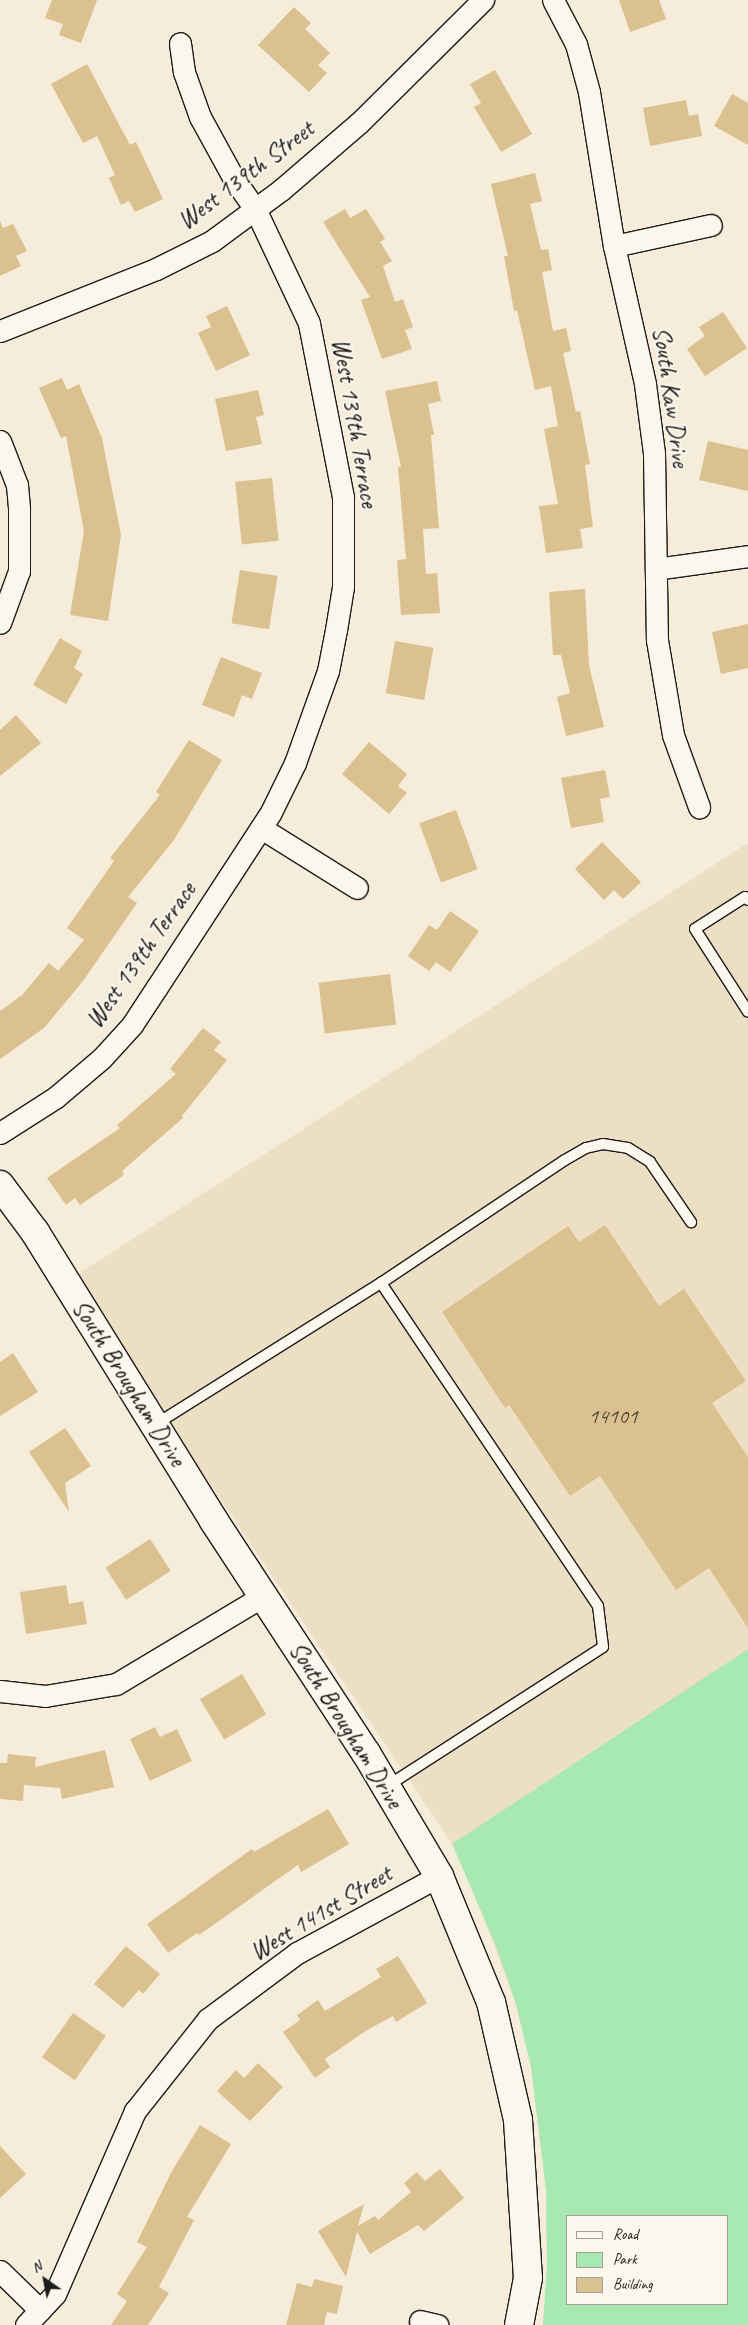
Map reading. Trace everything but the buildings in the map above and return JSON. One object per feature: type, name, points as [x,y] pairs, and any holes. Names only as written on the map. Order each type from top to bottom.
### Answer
[{"type":"street","name":"West 139th Street","points":[[0,331],[156,269],[212,241],[256,209],[359,123],[484,0]]},
{"type":"street","name":"South Kaw Drive","points":[[553,0],[576,44],[589,92],[614,246],[645,384],[654,453],[657,640],[663,687],[674,735],[699,807]]},
{"type":"street","name":"West 139th Terrace","points":[[0,1133],[80,1078],[132,1025],[261,828],[295,763],[328,671],[343,587],[344,535],[338,458],[310,323],[256,209],[234,179],[200,117],[184,72],[180,43]]},
{"type":"street","points":[[614,246],[711,225]]},
{"type":"street","points":[[0,441],[17,485],[19,556],[19,571],[0,623]]},
{"type":"street","points":[[656,569],[748,556]]},
{"type":"street","points":[[261,828],[357,888]]},
{"type":"street","name":"South Brougham Drive","points":[[0,1185],[35,1232],[263,1596],[386,1787],[439,1876],[491,2002],[518,2120],[528,2278],[519,2325]]},
{"type":"street","points":[[0,1691],[45,1696],[116,1684],[263,1596]]},
{"type":"street","name":"West 141st Street","points":[[33,2318],[55,2294],[135,2111],[208,2019],[297,1953],[439,1876]]},
{"type":"street","points":[[0,2271],[33,2318]]},
{"type":"lane","points":[[748,900],[746,896],[695,929],[748,1012]]},
{"type":"lane","points":[[156,1424],[381,1283],[565,1160],[586,1148],[603,1144],[628,1148],[650,1162],[691,1222]]},
{"type":"lane","points":[[381,1283],[598,1606],[603,1647],[386,1787]]},
{"type":"shaded area","points":[[748,843],[748,2325],[543,2325],[547,2266],[546,2190],[531,2067],[516,2004],[466,1871],[452,1844],[72,1278]]},
{"type":"green space","points":[[748,1649],[748,2325],[543,2325],[547,2266],[546,2190],[531,2067],[516,2004],[496,1946],[452,1844]]}]
